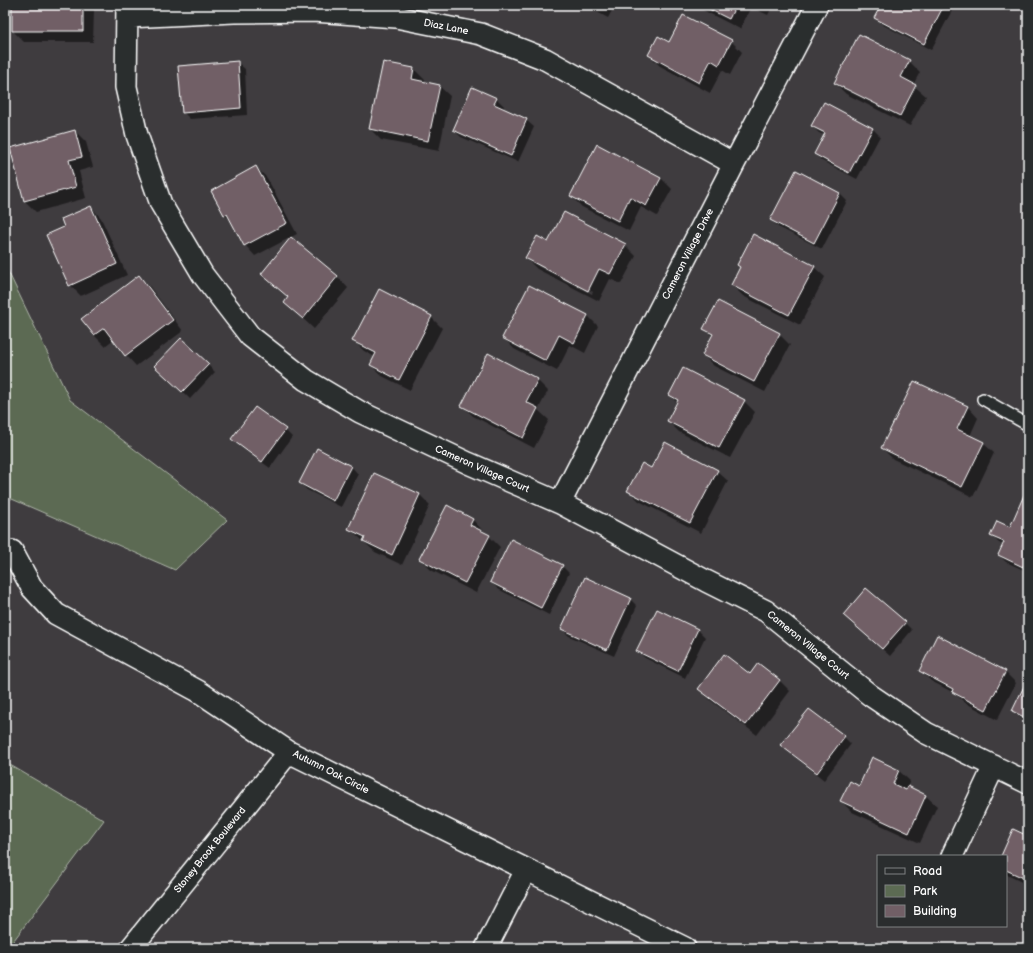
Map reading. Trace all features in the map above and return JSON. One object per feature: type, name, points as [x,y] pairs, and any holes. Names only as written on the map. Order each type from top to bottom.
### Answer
[{"type":"street","name":"Cameron Village Drive","points":[[560,503],[817,5]]},
{"type":"street","name":"Diaz Lane","points":[[127,11],[234,12],[314,10],[396,17],[480,34],[545,60],[734,164]]},
{"type":"street","name":"Cameron Village Court","points":[[127,11],[126,87],[137,135],[161,204],[203,275],[250,336],[306,380],[360,412],[468,463],[560,503],[706,581],[766,611],[870,695],[926,733],[1028,783]]},
{"type":"street","name":"Autumn Oak Circle","points":[[12,551],[32,588],[56,614],[198,691],[289,752],[685,948]]},
{"type":"street","name":"Stoney Brook Boulevard","points":[[130,948],[289,752]]},
{"type":"street","points":[[952,855],[994,766]]},
{"type":"street","points":[[486,948],[526,870]]},
{"type":"lane","points":[[983,399],[1028,425]]},
{"type":"green space","points":[[5,265],[70,400],[227,520],[175,570],[5,496]]},
{"type":"green space","points":[[5,762],[104,820],[8,948],[5,948]]},
{"type":"building","points":[[12,5],[83,5],[83,31],[12,31]]},
{"type":"building","points":[[701,5],[736,5],[729,19]]},
{"type":"building","points":[[881,5],[944,5],[924,44],[874,18]]},
{"type":"building","points":[[683,15],[732,40],[719,65],[711,60],[699,83],[648,55],[658,36],[669,42]]},
{"type":"building","points":[[859,34],[910,60],[901,77],[916,85],[900,116],[834,83]]},
{"type":"building","points":[[238,61],[241,108],[182,113],[178,66]]},
{"type":"building","points":[[383,62],[414,68],[412,79],[440,85],[428,141],[369,129]]},
{"type":"building","points":[[472,87],[497,98],[494,104],[527,119],[511,156],[453,130]]},
{"type":"building","points":[[824,102],[873,128],[849,173],[814,154],[825,133],[811,126]]},
{"type":"building","points":[[75,130],[82,157],[69,160],[76,187],[24,201],[10,148]]},
{"type":"building","points":[[597,144],[661,178],[646,206],[630,197],[618,221],[570,196]]},
{"type":"building","points":[[256,166],[287,223],[244,246],[227,214],[224,215],[211,191]]},
{"type":"building","points":[[796,170],[840,193],[814,243],[770,220]]},
{"type":"building","points":[[91,206],[117,264],[69,286],[46,235],[64,227],[61,219]]},
{"type":"building","points":[[564,212],[626,244],[610,274],[599,269],[588,291],[525,258],[537,236],[548,242]]},
{"type":"building","points":[[753,234],[815,266],[789,315],[731,285],[740,267],[737,265]]},
{"type":"building","points":[[291,237],[338,276],[303,319],[284,303],[288,297],[261,274]]},
{"type":"building","points":[[139,275],[173,320],[125,356],[104,328],[94,335],[81,319]]},
{"type":"building","points":[[529,285],[588,315],[574,343],[559,335],[546,361],[502,338]]},
{"type":"building","points":[[379,289],[432,316],[399,380],[370,365],[376,353],[352,341]]},
{"type":"building","points":[[718,301],[780,333],[754,382],[702,355],[713,334],[703,329]]},
{"type":"building","points":[[181,338],[209,364],[182,392],[154,366]]},
{"type":"building","points":[[488,353],[538,379],[526,402],[538,408],[523,438],[461,406]]},
{"type":"building","points":[[683,368],[745,400],[719,448],[667,421],[678,400],[669,395]]},
{"type":"building","points":[[914,381],[968,406],[957,429],[984,442],[962,487],[881,448]]},
{"type":"building","points":[[255,407],[286,429],[262,462],[231,439]]},
{"type":"building","points":[[665,442],[718,470],[690,523],[627,491],[642,463],[651,468]]},
{"type":"building","points":[[317,448],[351,466],[333,501],[299,483]]},
{"type":"building","points":[[374,473],[420,494],[392,555],[363,541],[365,537],[348,529]]},
{"type":"building","points":[[1024,495],[1028,497],[1028,556],[1023,567],[998,555],[1004,542],[990,536],[997,521],[1010,527]]},
{"type":"building","points":[[447,505],[473,519],[470,525],[490,535],[465,583],[419,559]]},
{"type":"building","points":[[511,539],[563,565],[541,608],[490,582]]},
{"type":"building","points":[[585,577],[631,598],[607,650],[561,629]]},
{"type":"building","points":[[866,588],[906,622],[882,649],[843,615]]},
{"type":"building","points":[[657,609],[698,629],[678,671],[636,651]]},
{"type":"building","points":[[937,635],[1006,671],[986,710],[952,692],[953,689],[919,671]]},
{"type":"building","points":[[724,654],[750,674],[758,663],[780,680],[746,725],[698,689]]},
{"type":"building","points":[[1028,678],[1028,719],[1012,711]]},
{"type":"building","points":[[809,709],[845,736],[817,773],[780,745]]},
{"type":"building","points":[[872,757],[899,770],[893,784],[906,790],[908,786],[926,795],[909,833],[840,801],[850,781],[859,786]]},
{"type":"building","points":[[1013,829],[1028,836],[1028,880],[1007,870],[1007,855],[1001,855]]}]
